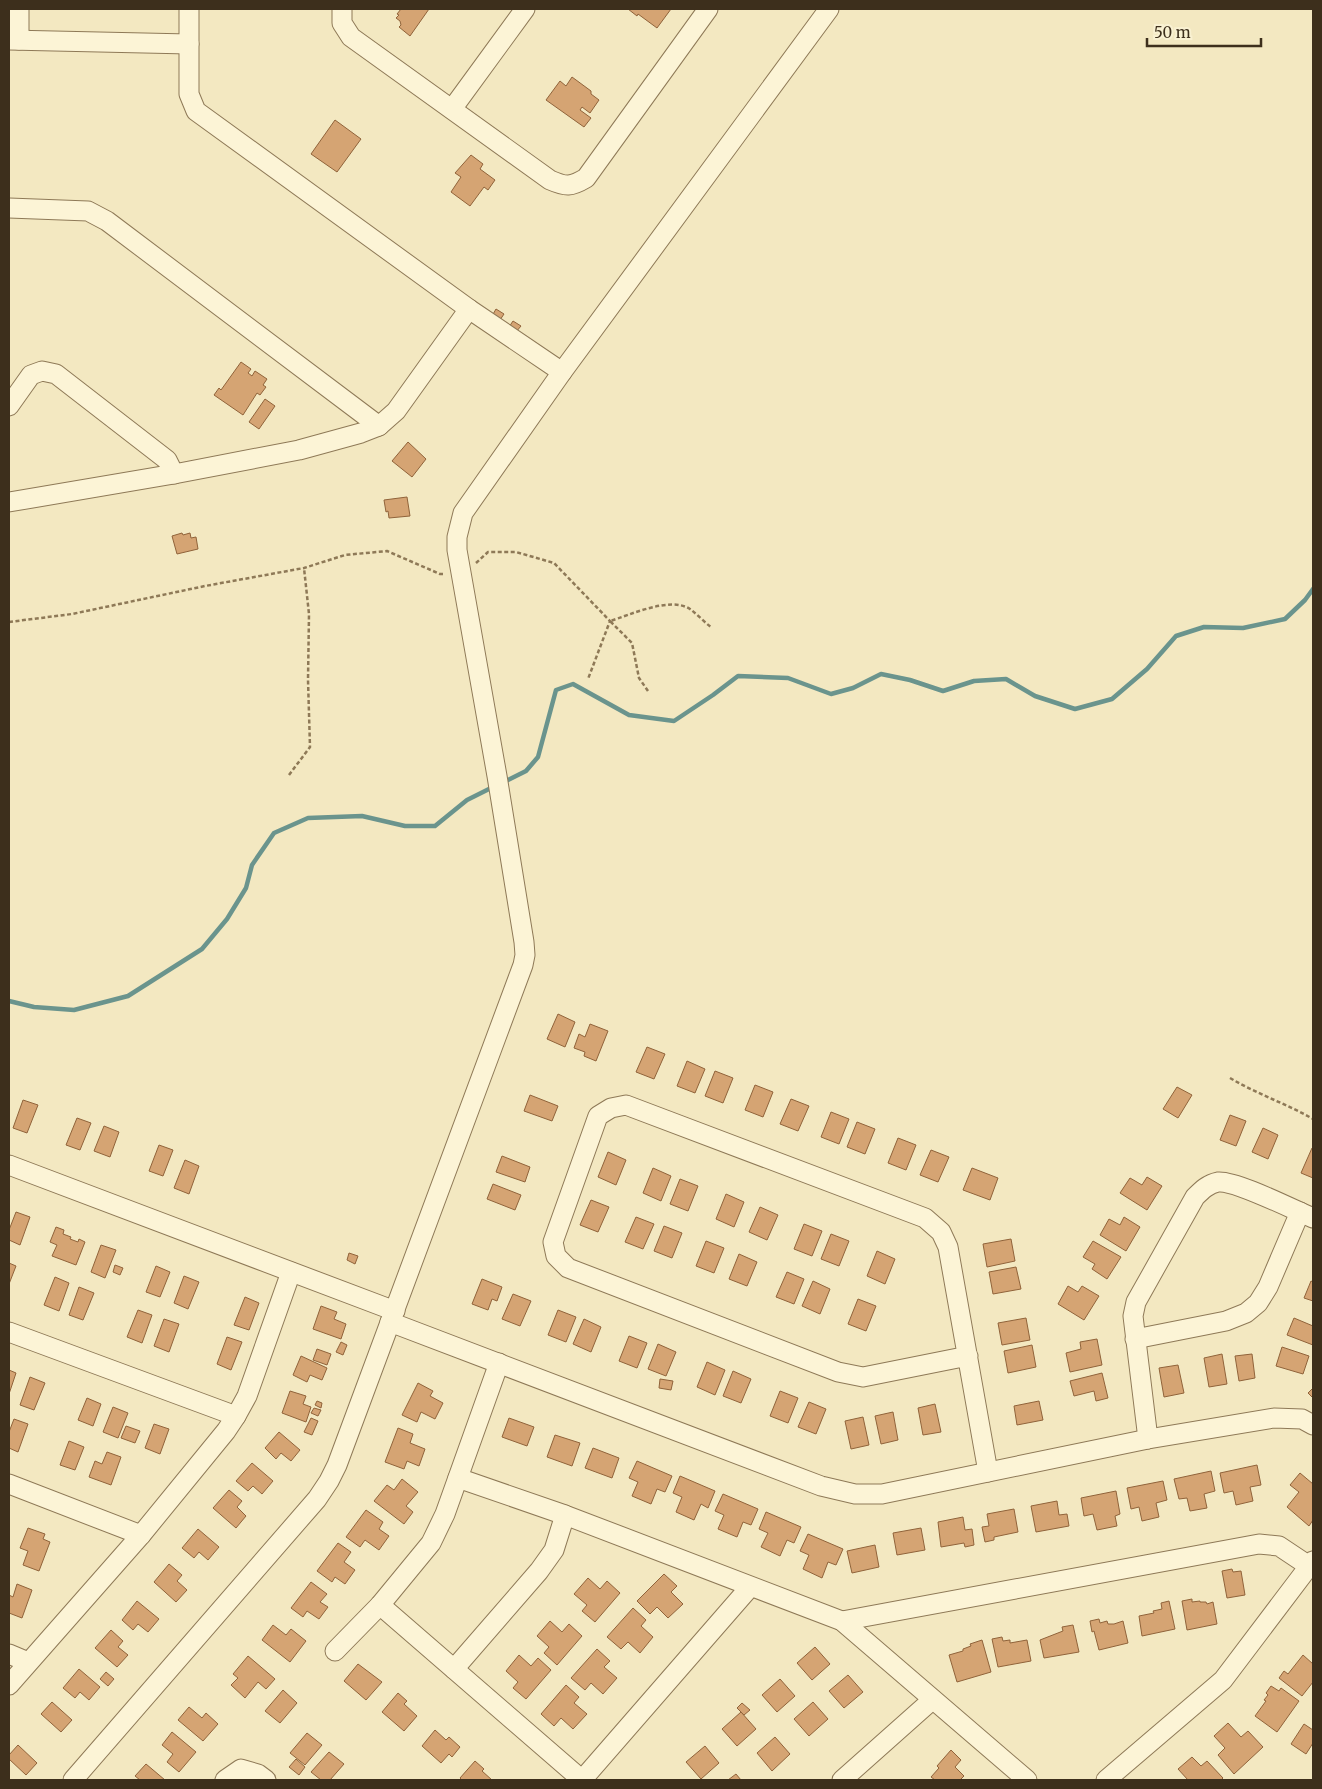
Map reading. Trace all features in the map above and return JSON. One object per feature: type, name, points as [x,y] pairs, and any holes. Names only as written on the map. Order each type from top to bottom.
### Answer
[{"type":"street","points":[[20,9],[14,40],[189,44]]},
{"type":"street","points":[[189,9],[189,94],[196,111],[469,310],[562,372]]},
{"type":"street","points":[[342,9],[342,23],[351,37],[550,180],[562,185],[575,185],[586,178],[708,9]]},
{"type":"street","points":[[452,110],[526,9]]},
{"type":"street","points":[[73,1780],[317,1499],[329,1481],[337,1465],[393,1317],[525,955],[502,800],[457,550],[457,537],[463,513],[562,372],[829,9]]},
{"type":"street","points":[[9,208],[88,211],[107,221],[379,426]]},
{"type":"street","points":[[9,502],[174,474],[299,450],[361,433],[379,426],[396,411],[469,310]]},
{"type":"street","points":[[9,406],[31,375],[42,370],[56,374],[167,460],[174,474]]},
{"type":"street","points":[[968,1356],[864,1377],[838,1372],[568,1268],[556,1256],[553,1242],[598,1116],[610,1108],[626,1106],[925,1218],[941,1232],[948,1247],[968,1356],[988,1472]]},
{"type":"street","points":[[9,1165],[291,1272],[499,1363],[821,1486],[856,1494],[882,1494],[1148,1439],[1274,1418],[1302,1419],[1313,1425]]},
{"type":"street","points":[[1135,1338],[1226,1321],[1246,1312],[1258,1303],[1307,1215],[1235,1184],[1219,1182],[1204,1188],[1195,1197],[1136,1302],[1133,1316],[1135,1338],[1148,1439]]},
{"type":"street","points":[[9,1685],[140,1535],[226,1431],[247,1396],[291,1272]]},
{"type":"street","points":[[9,1332],[236,1416]]},
{"type":"street","points":[[334,1651],[380,1605],[431,1543],[445,1514],[499,1363]]},
{"type":"street","points":[[458,1478],[565,1515],[842,1621],[1027,1780]]},
{"type":"street","points":[[9,1484],[140,1535]]},
{"type":"street","points":[[454,1669],[539,1571],[554,1550],[565,1515]]},
{"type":"street","points":[[842,1621],[1259,1544],[1280,1546],[1311,1564],[1222,1680],[1106,1780]]},
{"type":"street","points":[[380,1605],[582,1780],[750,1587]]},
{"type":"street","points":[[9,1654],[28,1662]]},
{"type":"street","points":[[842,1780],[932,1700]]},
{"type":"street","points":[[225,1780],[241,1769],[258,1774],[266,1780]]},
{"type":"path","points":[[9,622],[72,614],[205,586],[304,568],[345,555],[387,551],[440,574],[462,575],[488,552],[516,552],[554,563],[632,643],[638,678],[648,691]]},
{"type":"path","points":[[289,775],[310,747],[309,614],[304,568]]},
{"type":"path","points":[[610,620],[647,608],[673,605],[688,608],[711,628]]},
{"type":"path","points":[[588,678],[610,620]]},
{"type":"path","points":[[1230,1078],[1313,1119]]},
{"type":"building","points":[[401,9],[429,9],[410,36],[399,27],[401,25],[400,21],[396,18]]},
{"type":"building","points":[[628,9],[671,9],[657,28]]},
{"type":"building","points":[[572,77],[591,91],[591,94],[599,100],[590,113],[582,107],[580,110],[591,118],[584,127],[546,100],[560,81],[566,86]]},
{"type":"building","points":[[335,120],[361,139],[337,172],[311,154]]},
{"type":"building","points":[[471,155],[483,164],[480,169],[495,180],[488,190],[484,187],[470,206],[451,192],[461,177],[455,173]]},
{"type":"building","points":[[496,309],[504,314],[500,320],[492,316]]},
{"type":"building","points":[[513,321],[521,326],[516,332],[509,327]]},
{"type":"building","points":[[241,362],[251,369],[248,373],[252,376],[255,371],[267,379],[263,385],[266,387],[260,395],[257,393],[243,415],[214,395],[219,388],[221,390]]},
{"type":"building","points":[[265,399],[275,406],[259,429],[249,422]]},
{"type":"building","points":[[408,442],[426,459],[412,477],[392,461]]},
{"type":"building","points":[[407,497],[410,516],[389,518],[384,500]]},
{"type":"building","points":[[182,533],[183,535],[190,533],[191,538],[196,537],[198,549],[177,554],[172,536]]},
{"type":"building","points":[[558,1014],[575,1022],[565,1047],[547,1039]]},
{"type":"building","points":[[590,1024],[608,1031],[596,1061],[584,1056],[585,1052],[574,1048],[579,1034],[585,1037]]},
{"type":"building","points":[[647,1047],[665,1054],[654,1079],[636,1072]]},
{"type":"building","points":[[687,1061],[705,1069],[695,1093],[677,1086]]},
{"type":"building","points":[[715,1071],[733,1078],[723,1103],[705,1096]]},
{"type":"building","points":[[755,1085],[773,1092],[763,1117],[745,1110]]},
{"type":"building","points":[[1177,1087],[1192,1095],[1178,1118],[1163,1109]]},
{"type":"building","points":[[530,1095],[558,1106],[552,1121],[524,1111]]},
{"type":"building","points":[[791,1099],[809,1106],[798,1131],[780,1124]]},
{"type":"building","points":[[23,1100],[38,1105],[27,1133],[13,1128]]},
{"type":"building","points":[[831,1112],[849,1119],[839,1144],[821,1137]]},
{"type":"building","points":[[1230,1115],[1246,1121],[1236,1146],[1220,1140]]},
{"type":"building","points":[[77,1118],[91,1123],[80,1150],[66,1145]]},
{"type":"building","points":[[857,1122],[875,1129],[865,1154],[847,1147]]},
{"type":"building","points":[[104,1126],[119,1132],[110,1157],[94,1151]]},
{"type":"building","points":[[1263,1128],[1278,1135],[1268,1159],[1252,1152]]},
{"type":"building","points":[[898,1138],[916,1145],[906,1170],[888,1163]]},
{"type":"building","points":[[159,1145],[173,1150],[163,1176],[149,1171]]},
{"type":"building","points":[[1313,1148],[1313,1178],[1301,1173]]},
{"type":"building","points":[[931,1150],[949,1157],[938,1182],[920,1175]]},
{"type":"building","points":[[608,1152],[626,1160],[616,1185],[598,1177]]},
{"type":"building","points":[[502,1156],[530,1167],[525,1182],[496,1172]]},
{"type":"building","points":[[185,1160],[199,1166],[189,1194],[174,1188]]},
{"type":"building","points":[[653,1168],[671,1176],[661,1201],[643,1193]]},
{"type":"building","points":[[972,1168],[998,1178],[990,1200],[963,1190]]},
{"type":"building","points":[[1147,1177],[1162,1186],[1147,1210],[1120,1193],[1130,1178],[1142,1185]]},
{"type":"building","points":[[680,1179],[698,1186],[688,1211],[670,1204]]},
{"type":"building","points":[[493,1184],[521,1195],[515,1210],[487,1199]]},
{"type":"building","points":[[726,1194],[744,1202],[734,1227],[716,1219]]},
{"type":"building","points":[[591,1200],[609,1207],[598,1232],[580,1225]]},
{"type":"building","points":[[760,1207],[778,1215],[767,1240],[749,1232]]},
{"type":"building","points":[[16,1212],[30,1217],[20,1245],[9,1240],[9,1230]]},
{"type":"building","points":[[636,1217],[654,1224],[643,1249],[625,1242]]},
{"type":"building","points":[[1124,1217],[1140,1227],[1126,1251],[1100,1235],[1109,1219],[1120,1225]]},
{"type":"building","points":[[804,1224],[822,1231],[812,1256],[794,1249]]},
{"type":"building","points":[[664,1226],[682,1233],[672,1258],[654,1251]]},
{"type":"building","points":[[56,1227],[64,1230],[63,1234],[71,1237],[70,1239],[78,1242],[79,1239],[85,1242],[76,1265],[52,1256],[57,1245],[50,1242]]},
{"type":"building","points":[[831,1234],[849,1241],[839,1266],[821,1259]]},
{"type":"building","points":[[1011,1239],[1015,1261],[987,1267],[983,1244]]},
{"type":"building","points":[[706,1241],[724,1248],[714,1273],[696,1266]]},
{"type":"building","points":[[1093,1241],[1121,1257],[1107,1279],[1092,1269],[1095,1264],[1083,1257]]},
{"type":"building","points":[[101,1245],[116,1250],[105,1278],[91,1272]]},
{"type":"building","points":[[877,1251],[895,1259],[885,1284],[867,1276]]},
{"type":"building","points":[[349,1253],[358,1256],[355,1264],[347,1260]]},
{"type":"building","points":[[739,1254],[757,1262],[747,1286],[729,1279]]},
{"type":"building","points":[[9,1263],[16,1266],[9,1284]]},
{"type":"building","points":[[115,1265],[123,1268],[120,1275],[113,1272]]},
{"type":"building","points":[[156,1266],[170,1272],[160,1297],[146,1292]]},
{"type":"building","points":[[1016,1267],[1021,1289],[993,1294],[989,1272]]},
{"type":"building","points":[[787,1272],[804,1279],[794,1304],[776,1297]]},
{"type":"building","points":[[184,1276],[199,1282],[188,1309],[174,1303]]},
{"type":"building","points":[[55,1277],[69,1283],[59,1311],[44,1305]]},
{"type":"building","points":[[482,1279],[502,1287],[497,1301],[492,1299],[488,1310],[472,1304]]},
{"type":"building","points":[[813,1281],[830,1289],[820,1314],[802,1306]]},
{"type":"building","points":[[1311,1281],[1313,1282],[1313,1301],[1304,1298]]},
{"type":"building","points":[[1068,1286],[1078,1292],[1082,1286],[1099,1296],[1084,1320],[1058,1304]]},
{"type":"building","points":[[79,1287],[94,1293],[83,1320],[69,1315]]},
{"type":"building","points":[[513,1294],[531,1301],[520,1326],[502,1319]]},
{"type":"building","points":[[245,1297],[259,1303],[249,1330],[234,1325]]},
{"type":"building","points":[[858,1299],[876,1306],[866,1331],[848,1324]]},
{"type":"building","points":[[321,1306],[337,1312],[334,1319],[346,1324],[341,1339],[313,1329]]},
{"type":"building","points":[[138,1310],[152,1315],[142,1343],[127,1337]]},
{"type":"building","points":[[558,1310],[576,1317],[566,1342],[548,1335]]},
{"type":"building","points":[[1026,1318],[1030,1340],[1002,1345],[998,1323]]},
{"type":"building","points":[[1294,1318],[1313,1326],[1313,1345],[1287,1335]]},
{"type":"building","points":[[164,1319],[179,1324],[169,1352],[154,1346]]},
{"type":"building","points":[[584,1319],[601,1327],[591,1352],[573,1344]]},
{"type":"building","points":[[629,1336],[647,1343],[637,1368],[619,1361]]},
{"type":"building","points":[[227,1337],[242,1342],[231,1370],[217,1364]]},
{"type":"building","points":[[1097,1339],[1102,1365],[1070,1372],[1066,1353],[1081,1349],[1080,1342]]},
{"type":"building","points":[[341,1342],[347,1345],[343,1355],[336,1352]]},
{"type":"building","points":[[658,1344],[676,1352],[666,1376],[648,1369]]},
{"type":"building","points":[[1032,1345],[1036,1367],[1008,1373],[1004,1351]]},
{"type":"building","points":[[1282,1347],[1309,1356],[1303,1374],[1276,1366]]},
{"type":"building","points":[[317,1349],[331,1354],[327,1365],[313,1360]]},
{"type":"building","points":[[1222,1354],[1227,1384],[1209,1387],[1204,1358]]},
{"type":"building","points":[[1252,1354],[1255,1378],[1239,1381],[1235,1356]]},
{"type":"building","points":[[301,1356],[327,1368],[322,1380],[310,1375],[307,1382],[293,1375]]},
{"type":"building","points":[[707,1362],[725,1370],[715,1395],[697,1387]]},
{"type":"building","points":[[1178,1365],[1184,1393],[1164,1397],[1159,1368]]},
{"type":"building","points":[[9,1370],[16,1373],[9,1394]]},
{"type":"building","points":[[733,1371],[751,1379],[741,1403],[723,1396]]},
{"type":"building","points":[[1102,1373],[1108,1398],[1096,1401],[1094,1391],[1074,1396],[1070,1381]]},
{"type":"building","points":[[30,1377],[45,1383],[34,1410],[20,1405]]},
{"type":"building","points":[[660,1379],[673,1381],[671,1390],[659,1388]]},
{"type":"building","points":[[418,1383],[433,1391],[430,1396],[443,1403],[435,1419],[421,1412],[417,1422],[402,1415]]},
{"type":"building","points":[[1313,1388],[1313,1398],[1308,1393]]},
{"type":"building","points":[[290,1391],[306,1396],[303,1404],[311,1407],[306,1422],[282,1413]]},
{"type":"building","points":[[780,1391],[798,1398],[788,1423],[770,1416]]},
{"type":"building","points":[[87,1398],[101,1404],[93,1426],[78,1420]]},
{"type":"building","points":[[317,1401],[322,1403],[321,1408],[315,1405]]},
{"type":"building","points":[[1039,1401],[1043,1420],[1017,1425],[1014,1406]]},
{"type":"building","points":[[809,1402],[826,1409],[816,1434],[798,1427]]},
{"type":"building","points":[[935,1404],[941,1432],[923,1435],[918,1408]]},
{"type":"building","points":[[113,1407],[128,1413],[118,1438],[103,1432]]},
{"type":"building","points":[[314,1408],[321,1410],[318,1416],[311,1413]]},
{"type":"building","points":[[893,1412],[898,1440],[881,1444],[875,1416]]},
{"type":"building","points":[[863,1417],[869,1445],[851,1449],[845,1421]]},
{"type":"building","points":[[311,1418],[318,1421],[312,1435],[304,1432]]},
{"type":"building","points":[[509,1418],[534,1427],[527,1446],[502,1437]]},
{"type":"building","points":[[14,1419],[28,1424],[18,1452],[9,1448],[9,1432]]},
{"type":"building","points":[[154,1424],[169,1429],[160,1454],[145,1448]]},
{"type":"building","points":[[126,1426],[140,1431],[135,1443],[121,1438]]},
{"type":"building","points":[[398,1428],[413,1434],[410,1443],[425,1449],[419,1466],[407,1461],[404,1469],[385,1462]]},
{"type":"building","points":[[279,1432],[300,1450],[291,1461],[281,1453],[276,1459],[265,1448]]},
{"type":"building","points":[[555,1435],[580,1443],[572,1466],[547,1457]]},
{"type":"building","points":[[69,1441],[84,1447],[75,1470],[60,1465]]},
{"type":"building","points":[[593,1448],[619,1458],[612,1478],[585,1468]]},
{"type":"building","points":[[107,1452],[121,1457],[111,1485],[89,1477],[95,1461],[102,1464]]},
{"type":"building","points":[[637,1461],[672,1476],[665,1492],[657,1489],[651,1504],[632,1496],[638,1482],[629,1478]]},
{"type":"building","points":[[252,1463],[273,1481],[262,1494],[253,1486],[248,1491],[236,1481]]},
{"type":"building","points":[[1257,1465],[1261,1485],[1250,1487],[1253,1501],[1236,1505],[1233,1491],[1224,1493],[1220,1473]]},
{"type":"building","points":[[1211,1471],[1215,1491],[1204,1494],[1207,1508],[1190,1511],[1187,1498],[1179,1499],[1174,1479]]},
{"type":"building","points":[[1300,1473],[1313,1484],[1313,1520],[1309,1526],[1287,1507],[1299,1492],[1290,1485]]},
{"type":"building","points":[[680,1476],[715,1491],[708,1508],[701,1504],[694,1520],[676,1512],[682,1497],[673,1493]]},
{"type":"building","points":[[402,1479],[418,1492],[406,1506],[413,1512],[404,1524],[374,1501],[387,1485],[394,1490]]},
{"type":"building","points":[[1163,1481],[1167,1500],[1156,1503],[1159,1517],[1142,1521],[1139,1507],[1131,1509],[1127,1488]]},
{"type":"building","points":[[229,1490],[242,1501],[237,1507],[246,1516],[236,1528],[213,1508]]},
{"type":"building","points":[[1116,1491],[1120,1514],[1115,1516],[1117,1526],[1097,1530],[1093,1514],[1084,1516],[1081,1498]]},
{"type":"building","points":[[723,1494],[758,1509],[751,1525],[743,1522],[737,1537],[718,1529],[724,1515],[715,1511]]},
{"type":"building","points":[[1057,1501],[1059,1515],[1067,1514],[1069,1526],[1036,1532],[1031,1506]]},
{"type":"building","points":[[1014,1509],[1018,1532],[994,1537],[994,1540],[985,1542],[982,1527],[989,1526],[987,1514]]},
{"type":"building","points":[[366,1510],[383,1522],[379,1529],[389,1536],[379,1550],[365,1540],[360,1547],[346,1537]]},
{"type":"building","points":[[766,1512],[801,1527],[794,1543],[787,1540],[780,1556],[761,1547],[768,1533],[759,1529]]},
{"type":"building","points":[[963,1517],[965,1530],[972,1529],[974,1545],[965,1547],[964,1543],[941,1547],[938,1522]]},
{"type":"building","points":[[28,1528],[45,1534],[43,1539],[50,1542],[39,1571],[23,1565],[28,1551],[20,1548]]},
{"type":"building","points":[[921,1528],[925,1550],[897,1555],[893,1533]]},
{"type":"building","points":[[198,1529],[219,1547],[208,1560],[199,1552],[194,1558],[182,1548]]},
{"type":"building","points":[[808,1534],[843,1549],[836,1565],[828,1562],[822,1578],[803,1569],[809,1555],[800,1551]]},
{"type":"building","points":[[338,1543],[351,1552],[344,1562],[355,1570],[345,1584],[335,1577],[332,1582],[317,1571]]},
{"type":"building","points":[[875,1545],[879,1567],[852,1573],[847,1551]]},
{"type":"building","points":[[169,1564],[182,1575],[177,1581],[187,1590],[176,1602],[154,1582]]},
{"type":"building","points":[[1232,1569],[1233,1572],[1241,1571],[1245,1595],[1227,1598],[1222,1571]]},
{"type":"building","points":[[664,1574],[677,1586],[671,1592],[683,1604],[668,1618],[657,1607],[650,1614],[637,1601]]},
{"type":"building","points":[[588,1578],[600,1589],[607,1581],[620,1593],[595,1622],[582,1611],[587,1605],[574,1594]]},
{"type":"building","points":[[311,1582],[327,1594],[320,1602],[328,1607],[319,1619],[307,1611],[303,1617],[291,1608]]},
{"type":"building","points":[[17,1584],[32,1590],[22,1618],[9,1613],[9,1595],[13,1597]]},
{"type":"building","points":[[1192,1599],[1192,1602],[1200,1601],[1207,1604],[1213,1602],[1217,1624],[1187,1630],[1182,1601]]},
{"type":"building","points":[[137,1601],[159,1619],[148,1632],[138,1624],[133,1630],[122,1620]]},
{"type":"building","points":[[1169,1601],[1175,1629],[1142,1636],[1139,1616],[1162,1609],[1161,1603]]},
{"type":"building","points":[[633,1608],[646,1620],[641,1626],[653,1637],[640,1653],[628,1642],[621,1649],[607,1637]]},
{"type":"building","points":[[1099,1619],[1100,1623],[1107,1621],[1108,1624],[1123,1621],[1128,1643],[1099,1650],[1090,1621]]},
{"type":"building","points":[[550,1621],[562,1632],[569,1624],[582,1636],[557,1665],[544,1653],[549,1647],[537,1636]]},
{"type":"building","points":[[273,1625],[286,1635],[291,1629],[306,1641],[290,1662],[262,1640]]},
{"type":"building","points":[[1073,1625],[1079,1652],[1044,1658],[1040,1640],[1063,1631],[1062,1627]]},
{"type":"building","points":[[111,1630],[123,1641],[118,1647],[128,1655],[117,1667],[95,1648]]},
{"type":"building","points":[[1002,1637],[1003,1641],[1010,1640],[1010,1643],[1027,1640],[1031,1661],[998,1667],[992,1639]]},
{"type":"building","points":[[982,1640],[991,1672],[957,1682],[949,1655],[963,1651],[963,1649],[971,1646],[970,1644]]},
{"type":"building","points":[[815,1647],[830,1664],[812,1680],[797,1663]]},
{"type":"building","points":[[597,1649],[610,1661],[604,1667],[617,1678],[603,1694],[591,1683],[585,1690],[571,1678]]},
{"type":"building","points":[[519,1655],[531,1666],[538,1658],[551,1670],[526,1699],[513,1688],[518,1682],[506,1671]]},
{"type":"building","points":[[1303,1655],[1313,1664],[1313,1682],[1302,1696],[1279,1678],[1284,1671],[1288,1674]]},
{"type":"building","points":[[248,1656],[275,1679],[266,1689],[258,1682],[245,1698],[231,1685],[238,1678],[233,1674]]},
{"type":"building","points":[[358,1664],[382,1682],[366,1700],[344,1681]]},
{"type":"building","points":[[79,1669],[100,1687],[89,1700],[80,1692],[75,1698],[63,1688]]},
{"type":"building","points":[[106,1672],[114,1679],[108,1686],[100,1679]]},
{"type":"building","points":[[848,1675],[863,1692],[844,1708],[829,1691]]},
{"type":"building","points":[[780,1679],[795,1696],[777,1712],[762,1695]]},
{"type":"building","points":[[566,1685],[579,1697],[574,1703],[587,1714],[573,1729],[561,1718],[554,1726],[541,1714]]},
{"type":"building","points":[[1271,1686],[1279,1691],[1281,1688],[1299,1701],[1277,1732],[1255,1716],[1266,1701],[1264,1700],[1268,1695],[1266,1693]]},
{"type":"building","points":[[283,1690],[297,1703],[280,1723],[265,1711]]},
{"type":"building","points":[[398,1693],[407,1701],[404,1704],[417,1716],[404,1731],[382,1712]]},
{"type":"building","points":[[52,1702],[72,1720],[61,1732],[41,1714]]},
{"type":"building","points":[[813,1702],[828,1719],[809,1736],[794,1719]]},
{"type":"building","points":[[742,1703],[750,1710],[744,1715],[737,1708]]},
{"type":"building","points":[[189,1707],[202,1718],[206,1713],[218,1724],[203,1741],[178,1720]]},
{"type":"building","points":[[741,1712],[756,1729],[737,1746],[722,1729]]},
{"type":"building","points":[[1228,1723],[1241,1737],[1248,1731],[1263,1747],[1234,1774],[1218,1755],[1225,1748],[1214,1736]]},
{"type":"building","points":[[1304,1724],[1313,1730],[1313,1743],[1306,1754],[1291,1744]]},
{"type":"building","points":[[435,1730],[446,1740],[449,1737],[460,1747],[452,1757],[449,1754],[441,1763],[422,1746]]},
{"type":"building","points":[[172,1732],[196,1752],[179,1772],[167,1762],[173,1754],[162,1745]]},
{"type":"building","points":[[307,1733],[322,1745],[305,1765],[290,1753]]},
{"type":"building","points":[[775,1737],[790,1754],[772,1771],[757,1753]]},
{"type":"building","points":[[18,1745],[37,1763],[26,1775],[9,1759],[9,1755]]},
{"type":"building","points":[[705,1746],[719,1763],[701,1779],[686,1762]]},
{"type":"building","points":[[951,1750],[961,1760],[955,1767],[964,1776],[960,1780],[935,1780],[931,1777],[939,1768],[937,1766]]},
{"type":"building","points":[[329,1752],[344,1764],[330,1780],[321,1780],[311,1772]]},
{"type":"building","points":[[1192,1757],[1201,1766],[1207,1761],[1223,1778],[1221,1780],[1188,1780],[1178,1769]]},
{"type":"building","points":[[296,1759],[305,1767],[299,1775],[289,1767]]},
{"type":"building","points":[[475,1761],[492,1780],[462,1780],[460,1778]]},
{"type":"building","points":[[146,1764],[165,1780],[140,1780],[135,1776]]},
{"type":"building","points":[[736,1774],[741,1780],[728,1780]]},
{"type":"waterway","points":[[502,783],[526,771],[538,757],[556,690],[573,684],[629,715],[674,721],[738,676],[788,678],[831,694],[853,688],[881,674],[910,680],[943,691],[974,681],[1006,679],[1035,696],[1075,709],[1112,699],[1147,669],[1176,636],[1204,627],[1243,628],[1285,619],[1305,600],[1313,589]]},
{"type":"waterway","points":[[9,1001],[34,1007],[74,1010],[128,996],[202,949],[227,919],[246,888],[252,865],[274,833],[308,818],[362,816],[405,826],[435,826],[467,800],[495,786]]}]
